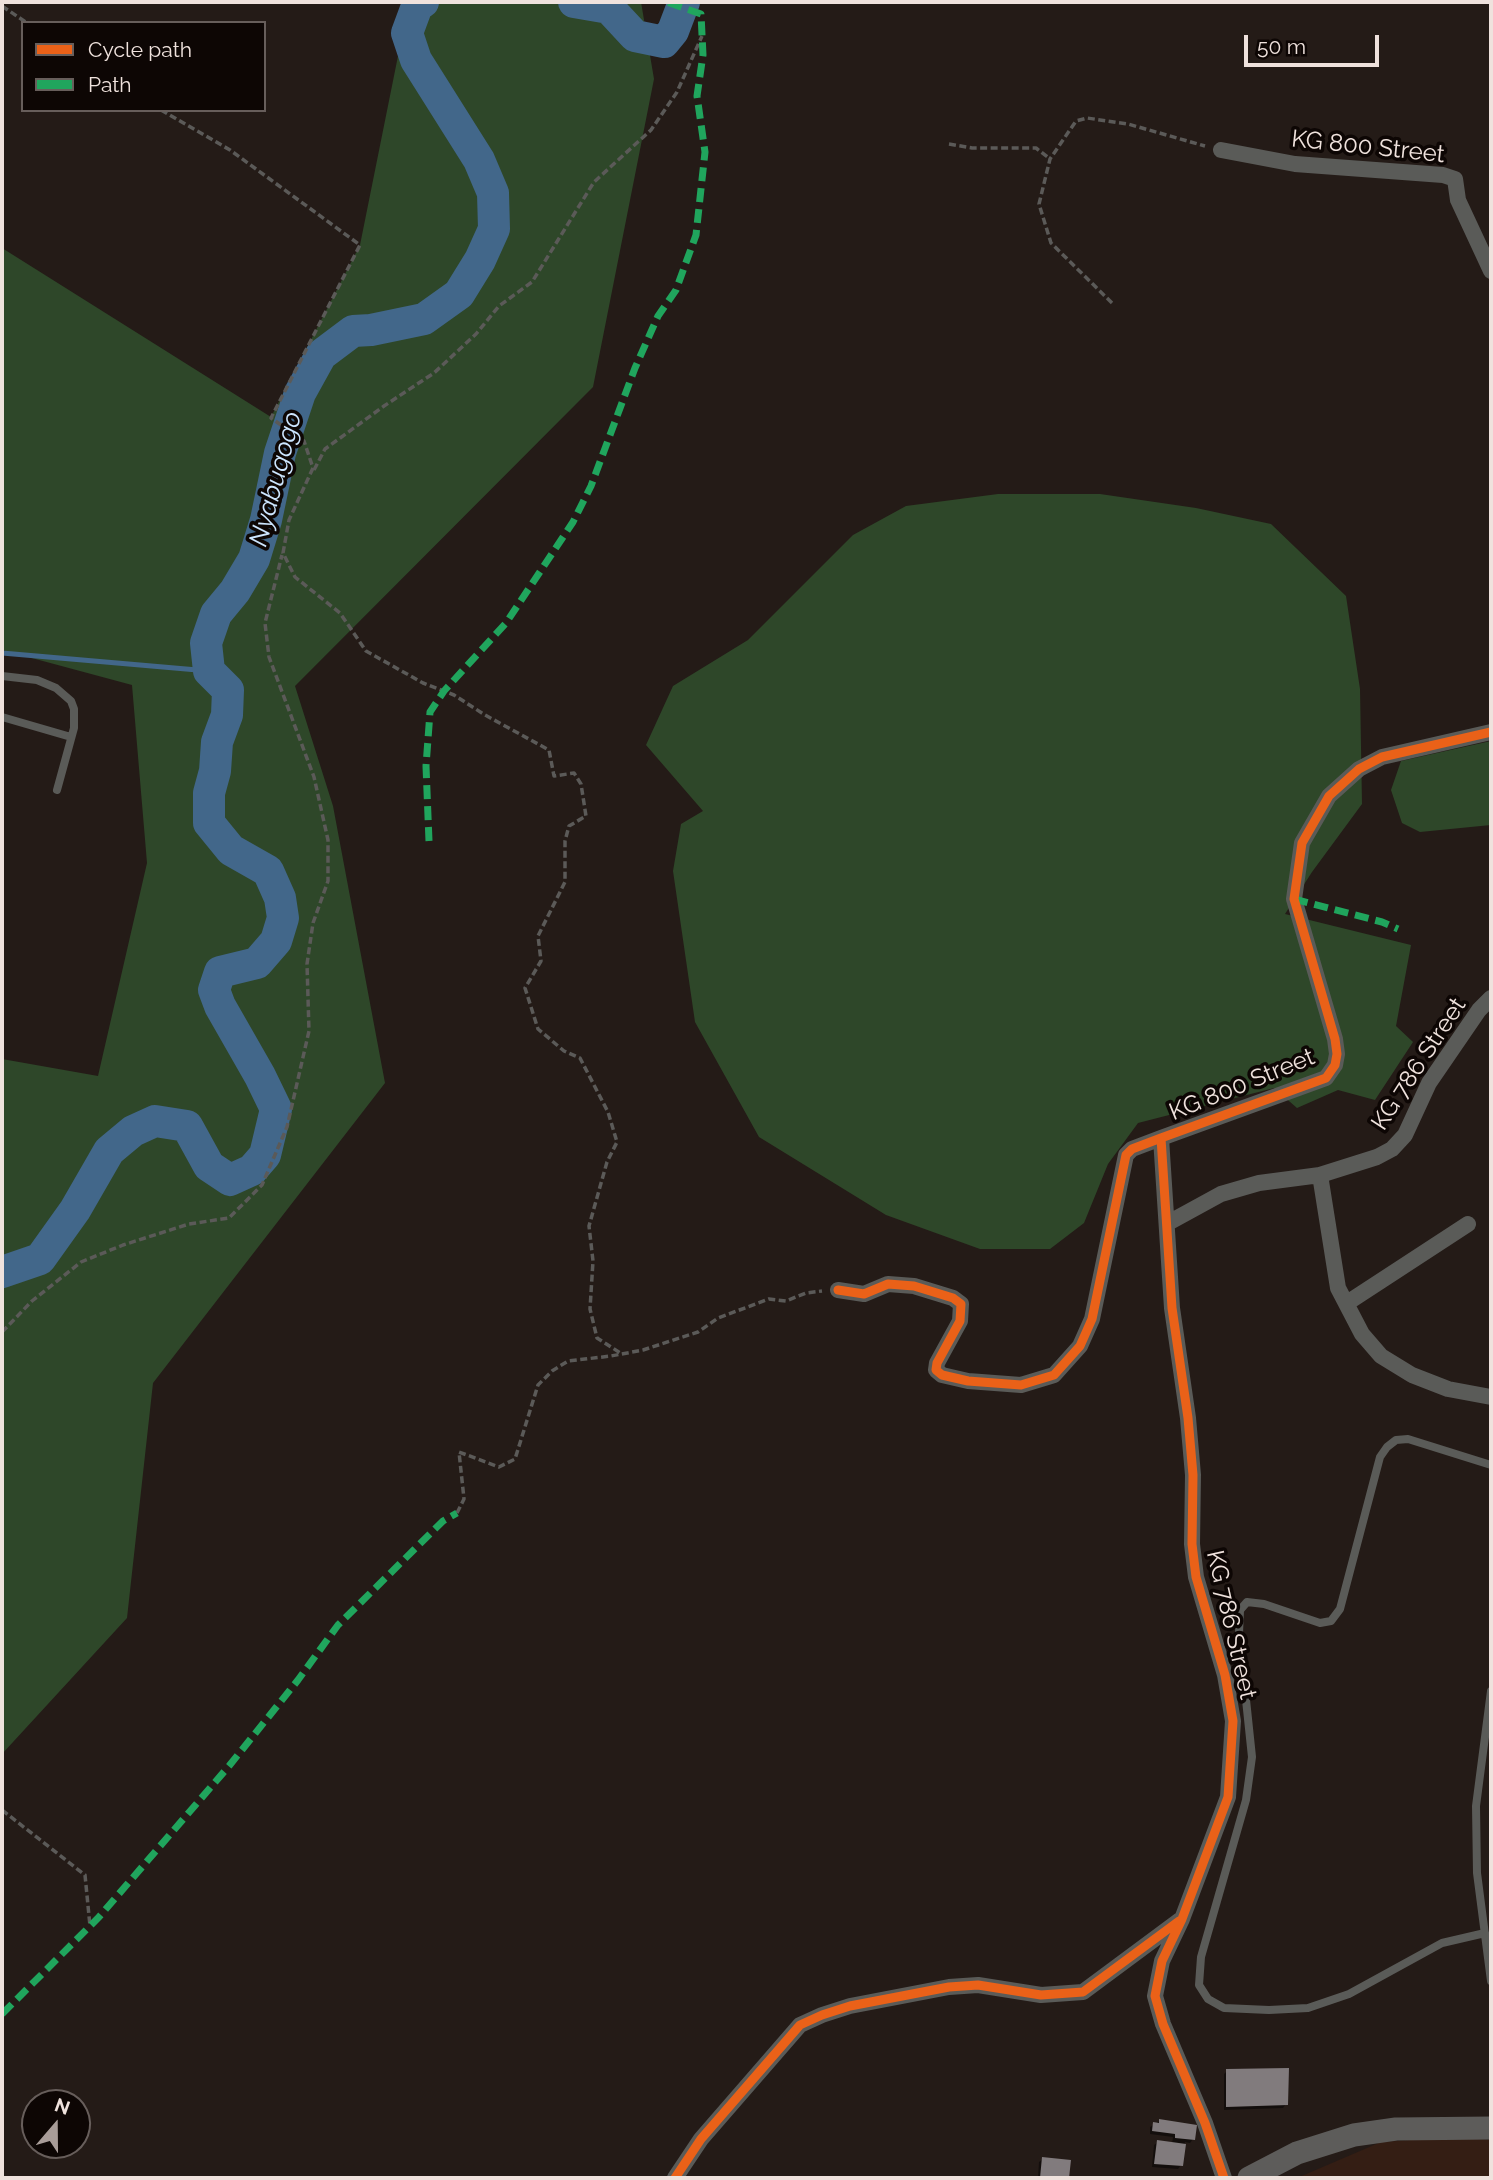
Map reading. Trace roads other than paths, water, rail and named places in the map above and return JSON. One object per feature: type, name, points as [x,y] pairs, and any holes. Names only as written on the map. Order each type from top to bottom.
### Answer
[{"type":"main road","points":[[1249,2178],[1297,2153],[1354,2135],[1396,2129],[1491,2128]]},
{"type":"street","name":"KG 800 Street","points":[[1221,150],[1295,164],[1443,175],[1455,179],[1458,200],[1491,271]]},
{"type":"street","name":"KG 800 Street","points":[[838,1290],[864,1294],[888,1284],[914,1286],[953,1298],[961,1304],[960,1321],[937,1363],[936,1370],[942,1375],[968,1381],[1021,1385],[1054,1375],[1080,1346],[1092,1319],[1126,1155],[1132,1149],[1326,1077],[1335,1065],[1335,1039],[1294,899],[1303,843],[1329,796],[1359,769],[1382,757],[1491,732]]},
{"type":"street","name":"KG 786 Street","points":[[1224,2178],[1205,2123],[1163,2024],[1155,1996],[1162,1961],[1182,1919],[1228,1797],[1233,1721],[1225,1675],[1196,1577],[1192,1544],[1193,1475],[1188,1418],[1172,1308],[1168,1223],[1221,1194],[1259,1184],[1320,1175],[1377,1157],[1392,1149],[1405,1135],[1429,1083],[1479,1010],[1491,998]]},
{"type":"street","name":"KG 800 Street","points":[[1161,1138],[1168,1223]]},
{"type":"street","points":[[1320,1175],[1338,1287],[1362,1334],[1381,1356],[1412,1375],[1436,1384],[1491,1397]]},
{"type":"street","points":[[1347,1303],[1468,1224]]},
{"type":"street","points":[[675,2178],[701,2139],[800,2025],[850,2007],[949,1987],[978,1985],[1041,1995],[1083,1992],[1182,1919]]},
{"type":"lane","points":[[2,676],[37,680],[56,688],[67,695],[74,709],[71,737],[57,790]]},
{"type":"lane","points":[[2,717],[71,737]]},
{"type":"lane","points":[[1485,1933],[1442,1943],[1349,1994],[1308,2008],[1224,2008],[1208,1999],[1199,1984],[1201,1957],[1246,1800],[1252,1757],[1239,1633],[1240,1610],[1247,1602],[1264,1604],[1320,1623],[1331,1621],[1340,1609],[1380,1457],[1396,1440],[1408,1439],[1491,1465]]},
{"type":"lane","points":[[1491,1690],[1476,1806],[1477,1873],[1491,1980]]},
{"type":"waterway","name":"Nyabugogo","points":[[2,1272],[40,1259],[75,1210],[109,1151],[133,1131],[155,1121],[187,1126],[209,1166],[230,1180],[252,1170],[265,1155],[276,1109],[214,990],[220,972],[257,963],[276,941],[283,918],[280,898],[268,871],[231,850],[209,823],[209,793],[215,771],[217,742],[227,715],[228,690],[209,671],[206,643],[216,614],[235,591],[254,559],[266,520],[280,453],[300,393],[321,355],[353,331],[424,319],[459,294],[480,260],[494,229],[493,193],[479,160],[416,60],[407,33],[417,6],[423,2]]},
{"type":"waterway","name":"Nyabugogo","points":[[574,2],[609,8],[635,36],[664,42],[673,31],[684,2]]},
{"type":"waterway","points":[[2,653],[209,671]]}]
